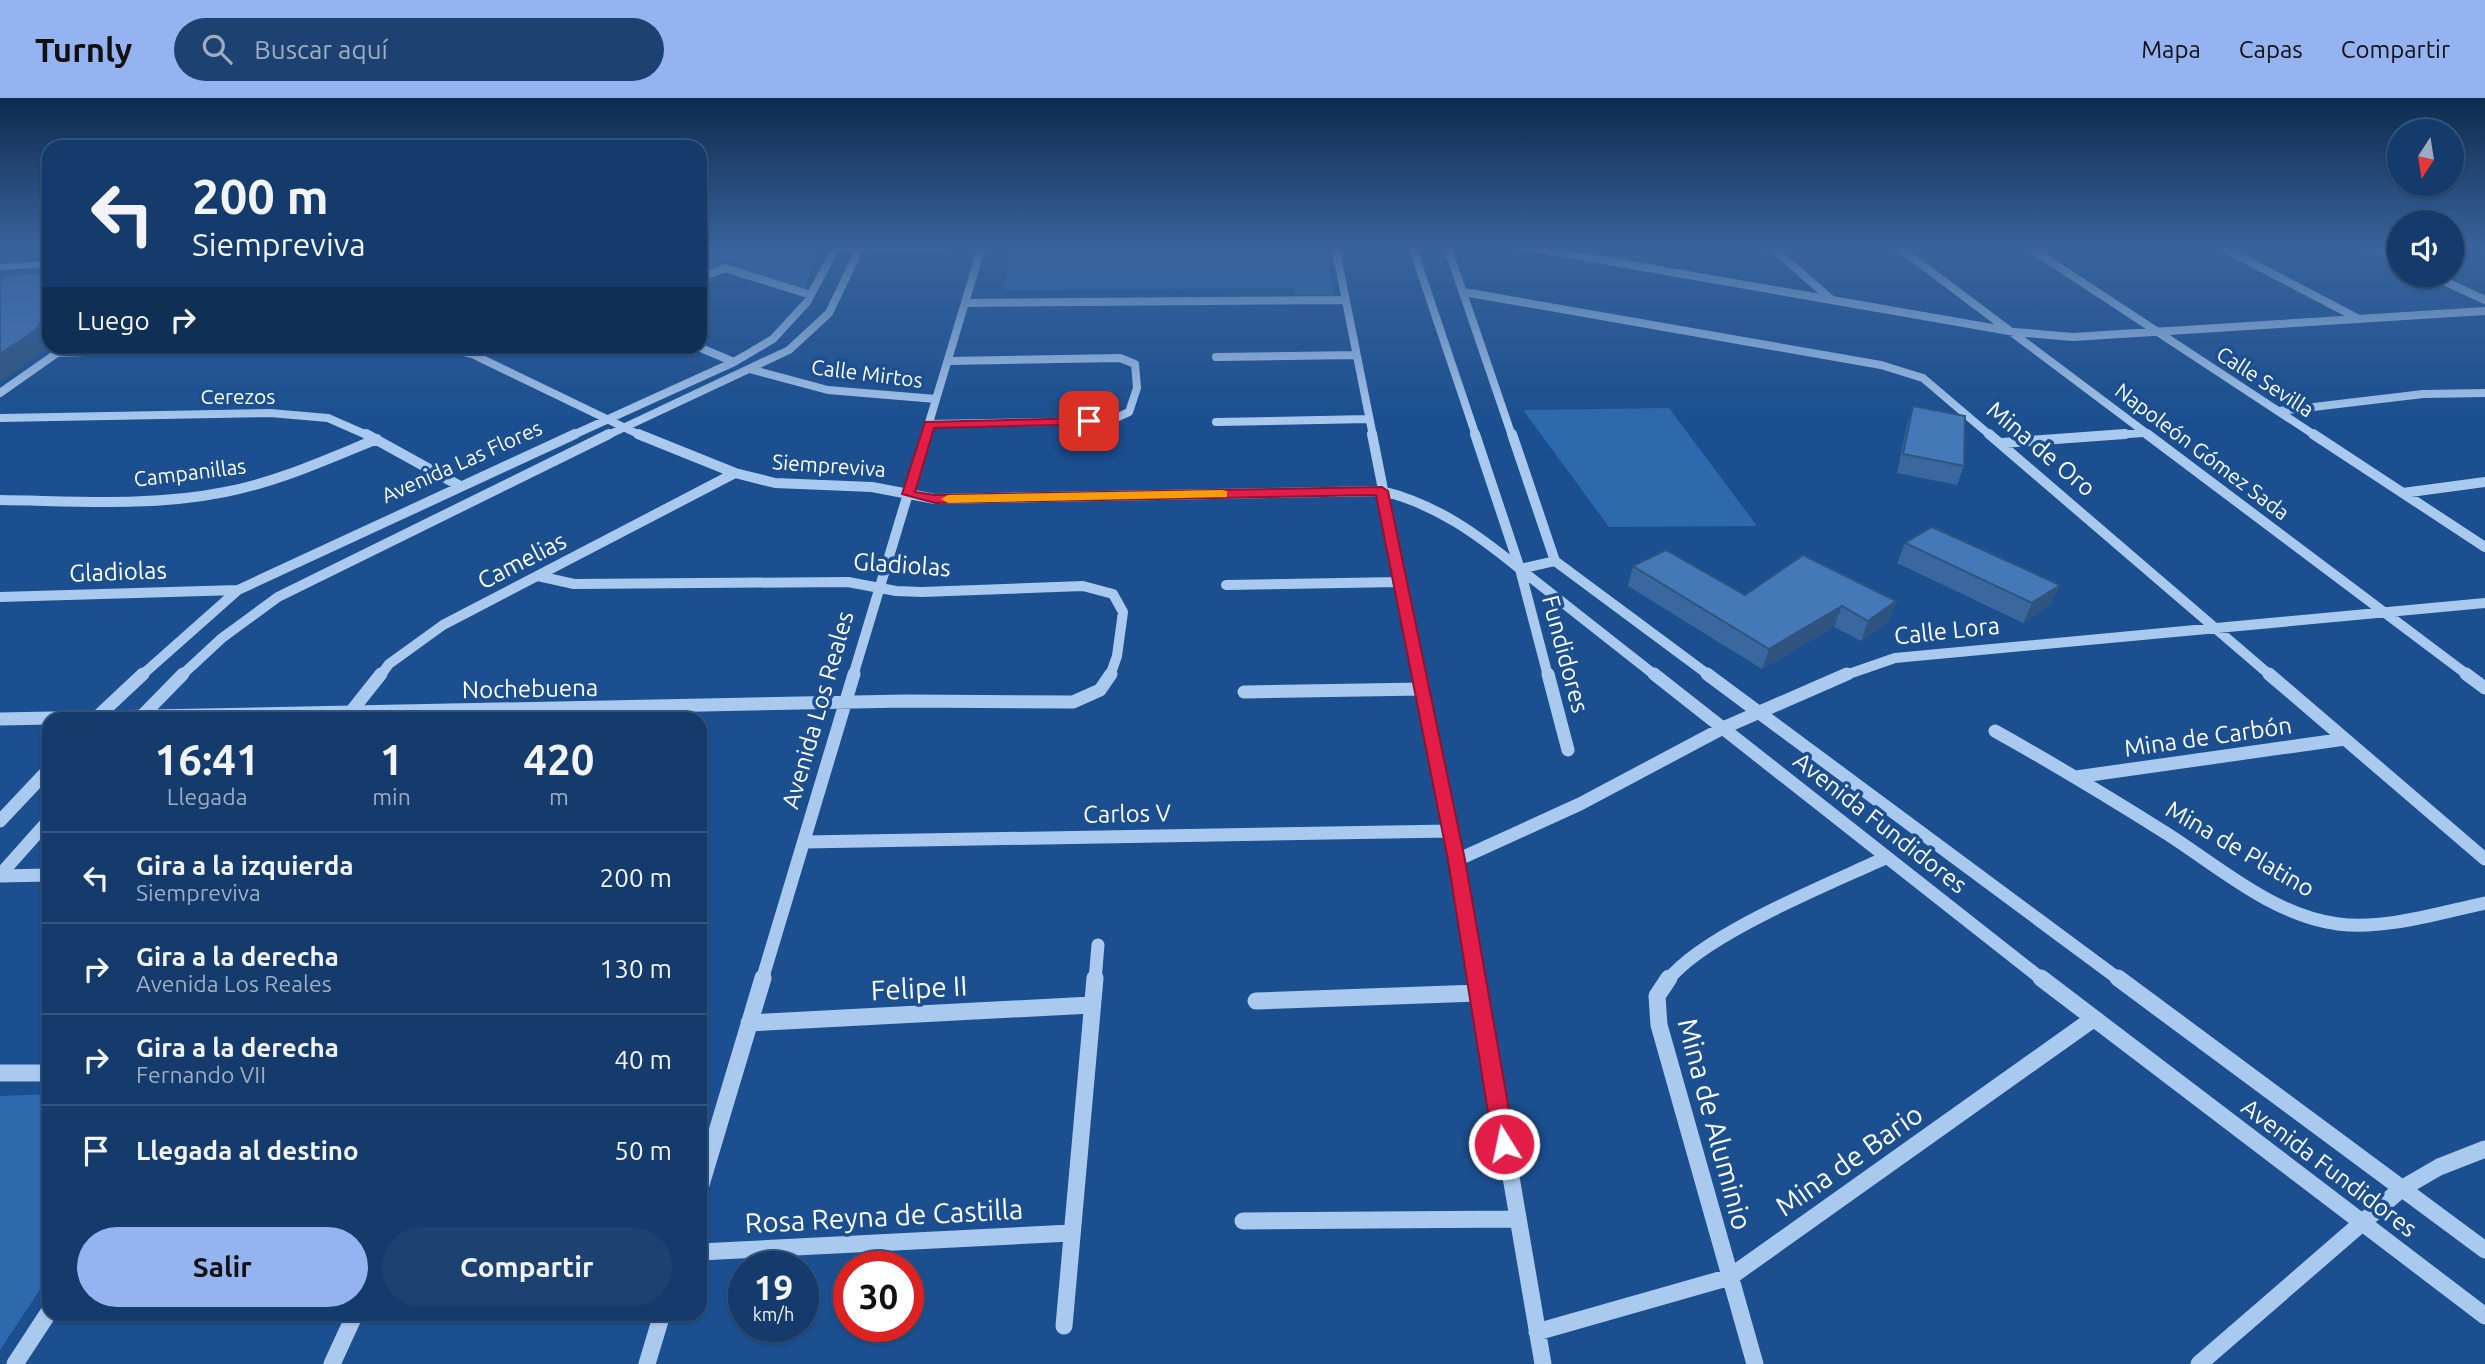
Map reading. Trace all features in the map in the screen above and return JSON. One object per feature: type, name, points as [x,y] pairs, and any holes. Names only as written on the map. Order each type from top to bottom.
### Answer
[{"type":"street","name":"Avenida Las Flores","points":[[102,712],[183,636],[238,590],[734,362],[784,332],[800,316],[806,305]]},
{"type":"street","name":"Avenida Las Flores","points":[[146,712],[220,639],[278,597],[622,428],[753,370],[789,351],[817,327],[833,305]]},
{"type":"street","name":"Avenida Los Reales","points":[[707,1164],[805,842],[878,587],[966,305]]},
{"type":"street","points":[[1346,305],[1457,860],[1543,1364]]},
{"type":"street","points":[[1432,305],[1520,569],[1555,561],[1468,305]]},
{"type":"street","name":"Mina de Oro","points":[[1537,305],[1905,371],[1936,387],[2485,859]]},
{"type":"street","points":[[1865,305],[2015,332],[2088,337],[2485,311]]},
{"type":"street","name":"Napoleón Gómez Sada","points":[[1978,305],[2485,688]]},
{"type":"street","name":"Calle Sevilla","points":[[2116,305],[2485,547]]},
{"type":"street","points":[[2333,305],[2360,319]]},
{"type":"street","points":[[707,351],[734,362]]},
{"type":"street","points":[[0,393],[54,354]]},
{"type":"street","name":"Siempreviva","points":[[472,354],[622,428],[735,473],[783,484],[872,487],[935,499],[1382,491],[1402,495],[1444,512],[1520,569]]},
{"type":"street","points":[[1216,357],[1356,355]]},
{"type":"street","points":[[929,424],[1110,421],[1125,415],[1134,404],[1137,370],[1132,362],[1126,359],[1103,357],[948,361]]},
{"type":"street","name":"Calle Mirtos","points":[[753,370],[828,390],[936,400]]},
{"type":"street","points":[[2279,411],[2423,394],[2485,393]]},
{"type":"street","name":"Cerezos","points":[[0,418],[270,413],[328,418],[377,439],[460,486]]},
{"type":"street","points":[[1216,422],[1369,419]]},
{"type":"street","points":[[2002,443],[2144,433]]},
{"type":"street","name":"Campanillas","points":[[0,500],[127,500],[216,494],[296,472],[377,439]]},
{"type":"street","name":"Camelias","points":[[351,712],[388,664],[443,625],[735,473]]},
{"type":"street","points":[[2403,493],[2485,482]]},
{"type":"street","name":"Avenida Fundidores","points":[[1555,561],[2485,1250]]},
{"type":"street","name":"Avenida Fundidores","points":[[1520,569],[1723,727],[1885,858],[2485,1316]]},
{"type":"street","name":"Fundidores","points":[[1520,569],[1568,750]]},
{"type":"street","name":"Gladiolas","points":[[538,576],[575,584],[837,582],[922,592],[1083,586],[1113,594],[1123,612],[1110,680],[1096,695],[1060,702]]},
{"type":"street","points":[[1226,585],[1400,582]]},
{"type":"street","name":"Gladiolas","points":[[0,597],[238,590]]},
{"type":"street","name":"Calle Lora","points":[[1457,860],[1580,804],[1723,727],[1865,666],[1895,658],[2220,630],[2485,603]]},
{"type":"street","points":[[1244,692],[1423,689]]},
{"type":"street","name":"Nochebuena","points":[[660,712],[845,703],[1060,702]]},
{"type":"street","name":"Nochebuena","points":[[0,719],[42,719]]},
{"type":"street","name":"Mina de Platino","points":[[1995,730],[2261,892],[2319,920],[2362,924],[2485,903]]},
{"type":"street","name":"Mina de Carbón","points":[[2076,777],[2345,739]]},
{"type":"street","points":[[0,821],[42,776]]},
{"type":"street","points":[[0,876],[42,828]]},
{"type":"street","name":"Carlos V","points":[[805,842],[1450,831]]},
{"type":"street","name":"Mina de Aluminio","points":[[1755,1364],[1661,1028],[1657,1011],[1660,988],[1680,966],[1717,942],[1885,858]]},
{"type":"street","points":[[0,876],[42,875]]},
{"type":"street","points":[[1064,1326],[1098,945]]},
{"type":"street","points":[[1256,1001],[1478,993]]},
{"type":"street","name":"Felipe II","points":[[749,1023],[1091,1005]]},
{"type":"street","name":"Mina de Bario","points":[[1537,1332],[1730,1277],[2093,1019]]},
{"type":"street","points":[[0,1073],[42,1073]]},
{"type":"street","points":[[2199,1364],[2365,1224],[2401,1189],[2438,1167],[2485,1149]]},
{"type":"street","points":[[1243,1222],[1517,1219]]},
{"type":"street","name":"Rosa Reyna de Castilla","points":[[707,1251],[1071,1233]]},
{"type":"street","points":[[15,1364],[43,1321]]},
{"type":"street","points":[[331,1364],[352,1321]]},
{"type":"street","points":[[647,1364],[660,1321]]},
{"type":"shaded area","points":[[1669,408],[1757,526],[1609,527],[1523,410]]},
{"type":"shaded area","points":[[42,1094],[42,1287],[0,1350],[0,1096]]},
{"type":"building","points":[[0,305],[42,305],[42,320],[35,331],[0,354]]},
{"type":"building","points":[[1913,406],[1965,416],[1964,466],[1903,454]]},
{"type":"building","points":[[1932,527],[2060,585],[2032,603],[1905,543]]},
{"type":"building","points":[[1666,550],[1745,595],[1803,555],[1896,601],[1868,621],[1842,606],[1769,649],[1633,566]]},
{"type":"slow traffic","points":[[948,499],[1222,494]]},
{"type":"route","points":[[1089,421],[929,424],[908,494],[935,499],[1382,491],[1457,860],[1504,1144]]}]
